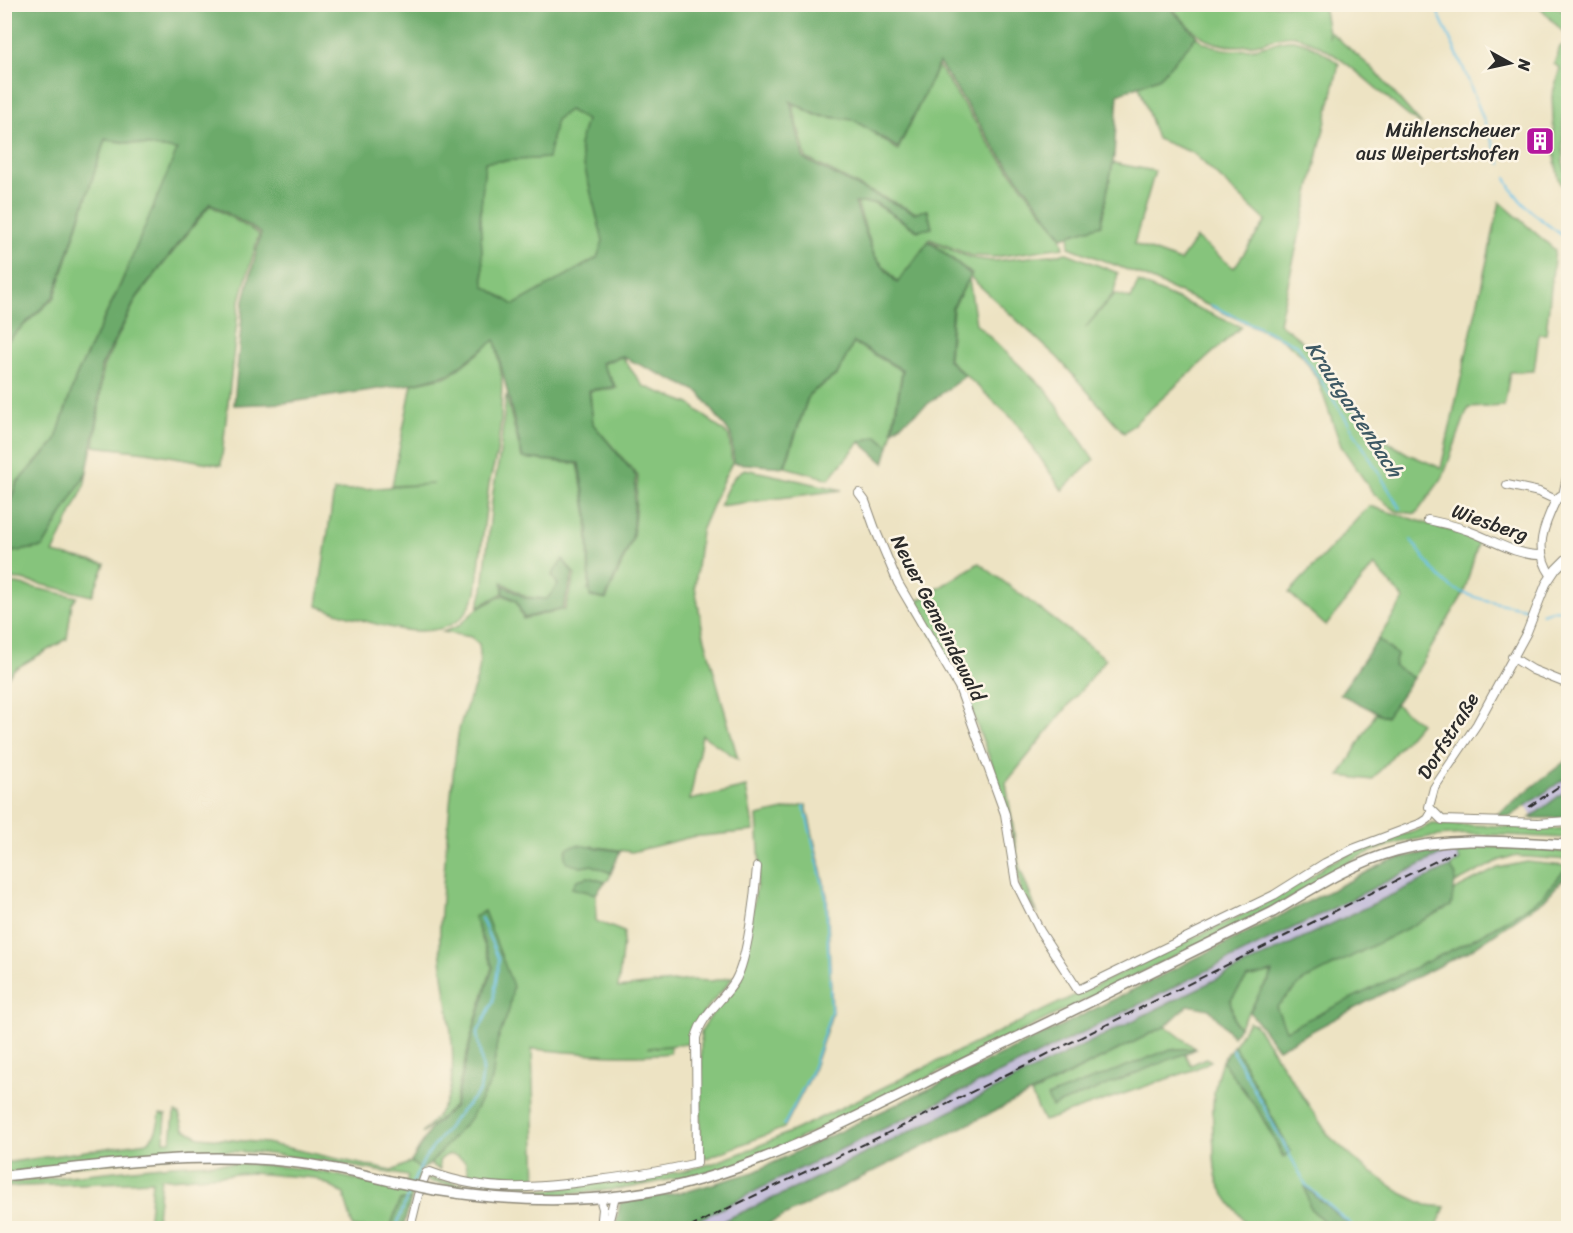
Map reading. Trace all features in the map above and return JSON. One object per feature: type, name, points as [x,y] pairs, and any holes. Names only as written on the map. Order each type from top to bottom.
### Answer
[{"type":"main road","points":[[4,1176],[106,1164],[223,1158],[256,1159],[303,1164],[480,1197],[525,1200],[600,1198],[699,1180],[741,1167],[783,1150],[1274,912],[1371,859],[1397,850],[1447,841],[1569,845]]},
{"type":"street","points":[[1551,575],[1542,555],[1541,538],[1556,500],[1560,496],[1566,496],[1569,473]]},
{"type":"street","points":[[1507,485],[1539,492],[1556,500]]},
{"type":"street","name":"Neuer Gemeindewald","points":[[859,493],[865,501],[898,583],[959,687],[1005,814],[1016,883],[1040,931],[1078,990],[1274,895],[1325,863],[1353,849],[1422,823],[1432,812]]},
{"type":"street","name":"Wiesberg","points":[[1428,520],[1466,530],[1513,549],[1533,555],[1542,555]]},
{"type":"street","name":"Dorfstraße","points":[[1569,557],[1551,575],[1527,632],[1478,724],[1434,788],[1429,807],[1442,820],[1449,821],[1538,823],[1569,821]]},
{"type":"street","points":[[1512,657],[1533,670],[1569,684]]},
{"type":"street","points":[[410,1228],[426,1173],[430,1172],[484,1186],[513,1189],[651,1173],[697,1163],[696,1038],[699,1025],[735,981],[741,965],[751,917],[757,867]]},
{"type":"street","points":[[607,1228],[615,1196]]},
{"type":"street","points":[[600,1198],[603,1209],[601,1228]]},
{"type":"shaded area","points":[[1568,776],[1568,789],[1532,816],[1526,806]]},
{"type":"shaded area","points":[[1454,848],[1460,860],[1450,867],[1262,957],[798,1187],[707,1228],[682,1228],[1025,1061]]},
{"type":"green space","points":[[5,5],[1167,5],[1197,36],[1160,77],[1118,94],[1114,156],[1101,225],[1063,237],[995,148],[939,63],[898,148],[854,120],[817,115],[790,101],[804,159],[915,213],[927,210],[932,228],[917,230],[876,203],[855,203],[874,256],[897,283],[929,241],[971,275],[952,308],[948,360],[965,376],[893,430],[903,370],[854,342],[837,374],[809,394],[784,467],[734,463],[731,435],[699,392],[621,356],[601,363],[615,387],[589,390],[593,424],[636,476],[632,538],[605,599],[590,596],[588,516],[579,463],[523,458],[495,340],[449,374],[411,384],[285,403],[234,405],[243,304],[261,233],[210,203],[137,297],[101,367],[97,421],[87,471],[43,547],[5,553],[7,511],[17,483],[55,442],[76,377],[120,286],[177,150],[105,139],[54,296],[5,343]],"holes":[[[569,110],[586,120],[579,145],[603,241],[597,258],[514,305],[484,286],[480,218],[485,162],[548,158],[556,120]]]},
{"type":"green space","points":[[1170,5],[1323,5],[1329,38],[1328,30],[1373,69],[1422,125],[1401,111],[1352,68],[1307,40],[1291,36],[1248,45],[1221,45],[1200,35]]},
{"type":"green space","points":[[1538,5],[1553,5],[1568,14],[1568,35],[1561,30]]},
{"type":"green space","points":[[1196,37],[1213,46],[1230,50],[1294,40],[1318,49],[1339,64],[1279,323],[1301,340],[1381,438],[1408,454],[1441,468],[1500,202],[1555,250],[1546,334],[1539,334],[1534,371],[1510,372],[1504,406],[1468,408],[1443,477],[1416,514],[1396,511],[1373,493],[1341,446],[1318,380],[1303,356],[1282,339],[1143,276],[1069,247],[1070,235],[1101,225],[1113,163],[1155,171],[1134,244],[1180,261],[1196,238],[1234,268],[1266,221],[1193,153],[1157,139],[1139,86],[1160,77]]},
{"type":"green space","points":[[1564,44],[1568,45],[1568,77],[1563,126],[1563,161],[1568,181],[1568,199],[1559,179],[1555,161],[1552,96],[1560,68],[1554,64],[1560,47]]},
{"type":"green space","points":[[938,66],[993,149],[1061,236],[1064,247],[996,257],[972,256],[930,239],[898,282],[875,256],[857,203],[874,203],[917,231],[932,228],[928,210],[915,212],[806,158],[792,103],[817,116],[854,120],[898,150]]},
{"type":"green space","points":[[569,110],[586,120],[579,145],[603,241],[597,258],[514,305],[484,286],[480,218],[485,162],[548,158],[556,120]]},
{"type":"green space","points":[[105,140],[178,150],[120,285],[76,376],[55,442],[16,483],[7,511],[5,539],[5,343],[55,297]]},
{"type":"green space","points":[[210,205],[259,234],[239,304],[221,465],[94,446],[103,367],[137,298]]},
{"type":"green space","points":[[930,241],[971,258],[993,261],[1067,253],[1118,273],[1114,293],[1085,328],[1115,294],[1131,299],[1138,282],[1241,327],[1124,433],[1058,358],[970,277],[972,274]]},
{"type":"green space","points":[[969,279],[976,324],[1048,392],[1094,460],[1062,490],[1015,421],[949,360],[953,308]]},
{"type":"green space","points":[[495,340],[502,378],[501,419],[497,453],[489,484],[476,593],[467,611],[459,620],[444,628],[427,631],[389,627],[317,606],[334,491],[434,484],[392,486],[412,384],[449,376]]},
{"type":"green space","points":[[854,343],[902,371],[889,446],[877,436],[860,442],[829,479],[785,467],[809,395],[837,375]]},
{"type":"green space","points":[[622,357],[643,386],[690,404],[729,436],[732,463],[701,531],[695,587],[703,632],[738,759],[702,735],[690,800],[746,787],[754,831],[691,837],[632,852],[592,846],[581,867],[592,865],[611,873],[609,879],[605,882],[588,877],[572,888],[596,894],[596,921],[624,932],[618,988],[691,980],[711,981],[733,977],[702,1015],[697,1024],[694,1043],[648,1048],[670,1046],[670,1053],[619,1055],[532,1049],[536,1185],[485,1182],[463,1178],[469,1174],[465,1161],[458,1157],[449,1155],[442,1158],[439,1161],[440,1170],[430,1164],[471,1117],[492,1080],[497,1042],[509,1010],[484,911],[474,917],[492,967],[472,1032],[454,1106],[422,1134],[446,1102],[452,1077],[453,1057],[442,968],[440,925],[458,735],[477,680],[480,658],[479,644],[471,637],[443,632],[458,626],[477,609],[503,595],[516,601],[523,619],[565,609],[575,575],[563,559],[552,575],[558,585],[547,599],[526,597],[502,582],[503,593],[478,607],[483,590],[506,395],[522,458],[578,464],[587,516],[590,597],[606,600],[633,538],[638,476],[593,424],[590,391],[617,388],[602,364]]},
{"type":"green space","points":[[877,436],[889,446],[884,463],[860,442]]},
{"type":"green space","points":[[745,469],[842,490],[719,506],[732,480]]},
{"type":"green space","points":[[87,472],[84,487],[53,553],[105,564],[92,596],[22,580],[5,579],[5,553],[43,547]]},
{"type":"green space","points":[[1369,506],[1479,539],[1464,593],[1413,678],[1394,666],[1397,655],[1378,639],[1404,599],[1374,565],[1326,626],[1289,593]]},
{"type":"green space","points":[[563,559],[573,574],[563,608],[524,618],[516,600],[504,594],[503,585],[525,598],[547,599],[558,585],[552,575]]},
{"type":"green space","points":[[979,563],[1106,659],[1006,783],[1019,866],[1038,915],[1021,891],[1010,825],[1000,785],[965,694],[967,690],[913,604]]},
{"type":"green space","points":[[5,584],[17,584],[77,597],[72,603],[67,639],[13,670],[5,681]]},
{"type":"green space","points":[[1378,639],[1397,655],[1394,666],[1413,678],[1386,717],[1340,694]]},
{"type":"green space","points":[[1394,703],[1420,723],[1372,780],[1340,776],[1376,713],[1386,716]]},
{"type":"green space","points":[[1568,759],[1568,776],[1511,816],[1495,816]]},
{"type":"green space","points":[[1568,789],[1568,816],[1530,818]]},
{"type":"green space","points":[[806,805],[827,896],[832,1014],[811,1076],[784,1128],[707,1158],[700,1154],[701,1031],[724,996],[740,980],[760,866],[757,816]]},
{"type":"green space","points":[[1432,824],[1538,830],[1568,828],[1568,838],[1501,835],[1435,836],[1391,845],[1365,854],[1340,867],[1294,897],[923,1080],[783,1146],[731,1167],[628,1188],[542,1197],[480,1191],[427,1181],[429,1178],[490,1189],[524,1192],[680,1172],[714,1163],[797,1129],[1254,909],[1313,876],[1327,864],[1382,840],[1414,832]]},
{"type":"green space","points":[[577,845],[620,851],[611,873],[592,865],[581,867],[567,863],[565,856],[567,848]]},
{"type":"green space","points":[[1479,846],[1568,852],[1568,860],[1513,856],[1498,861],[1454,884],[1455,876],[1450,867],[1460,860],[1454,848]]},
{"type":"green space","points":[[1454,848],[682,1228],[615,1228],[620,1203],[692,1190],[754,1172],[1047,1033],[1389,861]]},
{"type":"green space","points":[[1527,862],[1566,866],[1568,870],[1542,896],[1520,912],[1470,941],[1286,1031],[1276,1007],[1303,981],[1451,906],[1453,891],[1498,868]]},
{"type":"green space","points":[[1450,867],[1456,876],[1451,906],[1303,981],[1276,1007],[1286,1030],[1470,941],[1520,912],[1542,896],[1564,871],[1568,870],[1568,874],[1544,900],[1469,951],[1278,1049],[1250,1012],[1272,972],[1247,978],[1230,1001],[1235,1023],[1239,1027],[1233,1036],[1209,1009],[1188,1005],[1166,1026],[760,1228],[707,1228],[798,1187],[1219,978]]},
{"type":"green space","points":[[588,877],[605,882],[596,894],[572,888],[577,880]]},
{"type":"green space","points":[[484,911],[513,986],[509,1010],[497,1042],[492,1080],[471,1117],[430,1164],[421,1170],[411,1162],[431,1128],[455,1106],[473,1032],[493,967],[474,917]]},
{"type":"green space","points":[[1273,972],[1239,1027],[1235,1023],[1230,1001],[1247,978]]},
{"type":"green space","points":[[1249,1022],[1255,1024],[1329,1136],[1361,1165],[1403,1194],[1426,1205],[1445,1207],[1436,1228],[1353,1228],[1306,1187],[1310,1208],[1331,1228],[1250,1228],[1224,1194],[1215,1170],[1213,1104],[1222,1061],[1257,1108],[1283,1157],[1290,1151],[1234,1045]]},
{"type":"green space","points":[[1166,1026],[1196,1049],[1171,1049],[1048,1097],[1052,1107],[1184,1053],[1191,1065],[1206,1058],[1211,1061],[1193,1070],[1044,1121],[1031,1094]]},
{"type":"green space","points":[[1234,1045],[1290,1151],[1284,1157],[1257,1108],[1222,1061]]},
{"type":"green space","points":[[1171,1049],[1196,1049],[1052,1107],[1047,1097]]},
{"type":"green space","points":[[176,1112],[179,1114],[184,1129],[199,1137],[266,1143],[392,1171],[411,1162],[421,1170],[411,1200],[400,1200],[390,1228],[353,1228],[344,1194],[315,1178],[251,1173],[161,1178],[156,1228],[148,1228],[152,1181],[5,1187],[5,1183],[179,1164],[215,1163],[305,1169],[405,1189],[408,1176],[317,1160],[253,1152],[192,1152],[5,1173],[5,1163],[147,1142],[155,1133],[160,1114],[166,1115],[164,1141],[171,1141]]},
{"type":"green space","points":[[1305,1187],[1353,1228],[1331,1228],[1310,1208]]},
{"type":"green space","points":[[400,1200],[411,1200],[403,1228],[390,1228]]},
{"type":"waterway","points":[[1434,4],[1463,67],[1501,164]]},
{"type":"waterway","points":[[1506,178],[1525,205],[1568,240]]},
{"type":"waterway","name":"Krautgartenbach","points":[[1210,305],[1297,345],[1348,422],[1400,508]]},
{"type":"waterway","name":"Krautgartenbach","points":[[1411,540],[1434,571],[1451,587],[1479,598],[1529,609]]},
{"type":"waterway","name":"Krautgartenbach","points":[[1542,613],[1551,610],[1568,611]]},
{"type":"waterway","points":[[784,1125],[810,1075],[831,1012],[826,897],[804,806]]},
{"type":"waterway","points":[[412,1184],[425,1158],[455,1118],[480,1091],[483,1070],[477,1034],[493,1002],[499,960],[481,918]]},
{"type":"waterway","points":[[1232,1049],[1306,1185],[1355,1228]]},
{"type":"waterway","points":[[396,1228],[410,1189]]},
{"type":"railway","points":[[1529,807],[1568,780]]},
{"type":"railway","points":[[689,1228],[909,1123],[1454,852]]},
{"type":"place","name":"Mühlenscheuer aus Weipertshofen","points":[[1540,141]]}]
